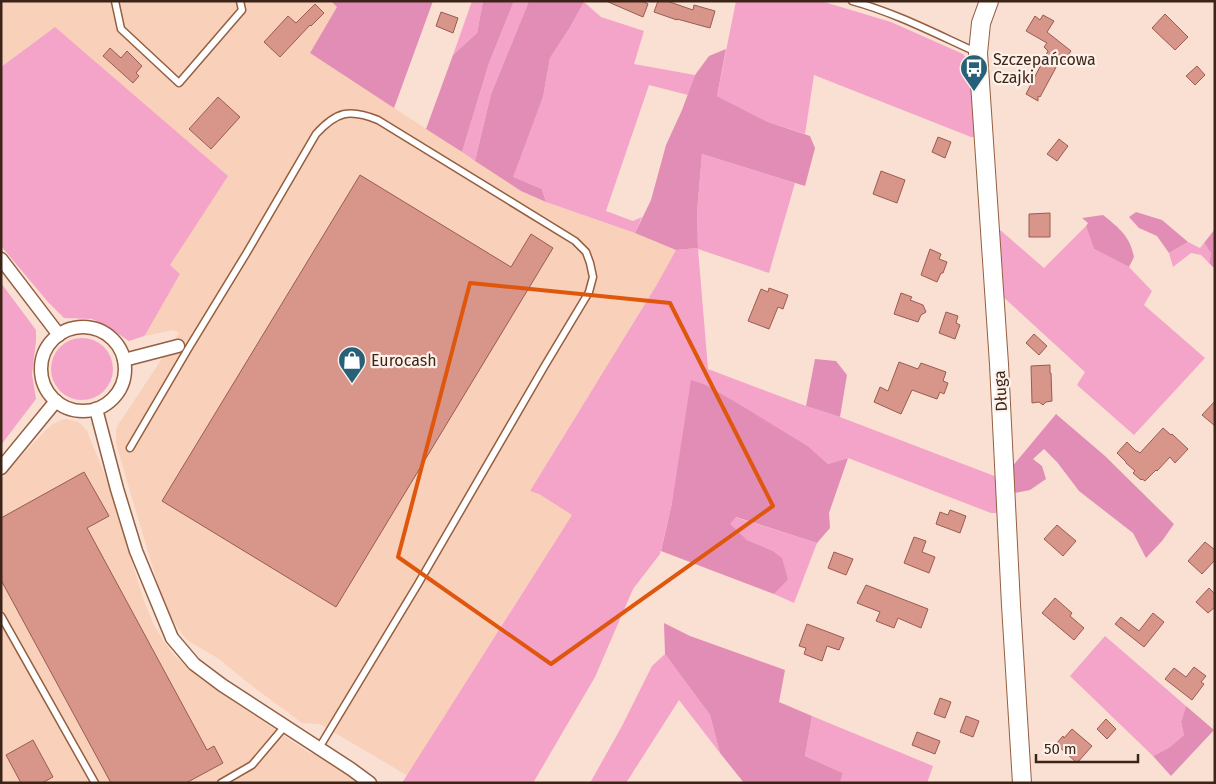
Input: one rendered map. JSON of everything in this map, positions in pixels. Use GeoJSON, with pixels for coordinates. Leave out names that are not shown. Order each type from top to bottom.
{"type":"FeatureCollection","features":[{"type":"Feature","properties":{"kind":"street","name":"Długa"},"geometry":{"type":"LineString","coordinates":[[989,1],[981,22],[978,53],[999,364],[1022,783]]}},
{"type":"Feature","properties":{"kind":"street"},"geometry":{"type":"LineString","coordinates":[[1,259],[59,335]]}},
{"type":"Feature","properties":{"kind":"street"},"geometry":{"type":"LineString","coordinates":[[85,327],[98,330],[110,336],[119,347],[124,360],[125,372],[122,384],[116,395],[107,403],[96,408],[82,410],[68,408],[56,401],[48,391],[43,380],[41,367],[44,355],[50,344],[59,335],[71,328],[85,327]]}},
{"type":"Feature","properties":{"kind":"street"},"geometry":{"type":"LineString","coordinates":[[124,360],[183,347]]}},
{"type":"Feature","properties":{"kind":"street"},"geometry":{"type":"LineString","coordinates":[[1,468],[56,401]]}},
{"type":"Feature","properties":{"kind":"street"},"geometry":{"type":"LineString","coordinates":[[96,408],[117,489],[136,551],[172,638],[194,664],[222,685],[370,783]]}},
{"type":"Feature","properties":{"kind":"lane"},"geometry":{"type":"LineString","coordinates":[[114,1],[121,29],[180,83],[242,10],[240,1]]}},
{"type":"Feature","properties":{"kind":"lane"},"geometry":{"type":"LineString","coordinates":[[852,1],[910,21],[978,53]]}},
{"type":"Feature","properties":{"kind":"lane"},"geometry":{"type":"LineString","coordinates":[[130,448],[183,347],[246,254],[316,134],[327,122],[338,115],[352,113],[378,120],[575,241],[586,252],[593,277],[589,292],[418,584],[319,748]]}},
{"type":"Feature","properties":{"kind":"lane"},"geometry":{"type":"LineString","coordinates":[[1,616],[95,783]]}},
{"type":"Feature","properties":{"kind":"lane"},"geometry":{"type":"LineString","coordinates":[[221,783],[252,765],[285,726]]}},
{"type":"Feature","properties":{"kind":"highlighted area"},"geometry":{"type":"Polygon","coordinates":[[[470,283],[670,303],[773,506],[551,664],[398,557],[470,283]]]}},
{"type":"Feature","properties":{"kind":"shaded area"},"geometry":{"type":"Polygon","coordinates":[[[1,1],[331,1],[337,7],[310,53],[521,191],[676,250],[656,286],[530,491],[539,494],[572,515],[408,776],[320,724],[302,723],[219,659],[187,640],[169,613],[162,598],[116,443],[116,430],[179,333],[174,330],[144,336],[180,274],[170,265],[55,27],[1,67],[1,1]]]}},
{"type":"Feature","properties":{"kind":"shaded area"},"geometry":{"type":"Polygon","coordinates":[[[331,1],[433,1],[394,108],[310,53],[337,7],[331,1]]]}},
{"type":"Feature","properties":{"kind":"shaded area"},"geometry":{"type":"Polygon","coordinates":[[[472,1],[483,1],[477,33],[453,55],[472,1]]]}},
{"type":"Feature","properties":{"kind":"shaded area"},"geometry":{"type":"Polygon","coordinates":[[[483,1],[514,1],[489,63],[462,152],[426,129],[453,55],[477,33],[483,1]]]}},
{"type":"Feature","properties":{"kind":"shaded area"},"geometry":{"type":"Polygon","coordinates":[[[514,1],[529,1],[491,94],[475,161],[462,152],[489,63],[514,1]]]}},
{"type":"Feature","properties":{"kind":"shaded area"},"geometry":{"type":"Polygon","coordinates":[[[529,1],[584,2],[550,58],[543,97],[513,177],[542,189],[546,202],[521,191],[475,161],[491,94],[529,1]]]}},
{"type":"Feature","properties":{"kind":"shaded area"},"geometry":{"type":"Polygon","coordinates":[[[736,1],[821,1],[891,22],[963,54],[971,64],[978,137],[971,137],[814,75],[805,134],[768,122],[717,96],[736,1]]]}},
{"type":"Feature","properties":{"kind":"shaded area"},"geometry":{"type":"Polygon","coordinates":[[[584,2],[601,17],[644,31],[634,64],[695,75],[688,95],[649,85],[606,211],[633,221],[642,217],[635,233],[546,202],[542,189],[512,177],[543,97],[550,58],[584,2]]]}},
{"type":"Feature","properties":{"kind":"shaded area"},"geometry":{"type":"Polygon","coordinates":[[[55,27],[228,176],[170,265],[180,274],[145,335],[129,341],[92,319],[64,318],[48,302],[1,246],[1,67],[55,27]]]}},
{"type":"Feature","properties":{"kind":"shaded area"},"geometry":{"type":"Polygon","coordinates":[[[726,49],[717,96],[768,122],[810,136],[815,148],[805,186],[702,154],[697,212],[698,248],[676,250],[635,233],[651,200],[666,145],[695,75],[709,56],[726,49]]]}},
{"type":"Feature","properties":{"kind":"shaded area"},"geometry":{"type":"Polygon","coordinates":[[[702,154],[795,183],[769,273],[698,249],[708,369],[997,477],[1001,513],[991,513],[848,458],[828,464],[809,447],[672,503],[660,554],[633,589],[595,677],[533,783],[402,783],[572,515],[539,494],[530,491],[656,286],[676,250],[698,248],[697,212],[702,154]]]}},
{"type":"Feature","properties":{"kind":"shaded area"},"geometry":{"type":"Polygon","coordinates":[[[1136,212],[1162,220],[1188,242],[1169,253],[1157,236],[1139,228],[1129,217],[1136,212]]]}},
{"type":"Feature","properties":{"kind":"shaded area"},"geometry":{"type":"Polygon","coordinates":[[[1103,215],[1119,228],[1130,243],[1134,257],[1129,267],[1094,249],[1086,226],[1088,223],[1082,218],[1103,215]]]}},
{"type":"Feature","properties":{"kind":"shaded area"},"geometry":{"type":"Polygon","coordinates":[[[1086,226],[1094,249],[1129,267],[1152,291],[1144,305],[1205,358],[1134,435],[1077,385],[1085,372],[1001,295],[999,229],[1044,268],[1086,226]]]}},
{"type":"Feature","properties":{"kind":"shaded area"},"geometry":{"type":"Polygon","coordinates":[[[1215,229],[1215,269],[1209,263],[1211,253],[1204,243],[1215,229]]]}},
{"type":"Feature","properties":{"kind":"shaded area"},"geometry":{"type":"Polygon","coordinates":[[[1188,242],[1200,248],[1204,243],[1211,253],[1209,263],[1201,255],[1191,253],[1173,267],[1169,253],[1188,242]]]}},
{"type":"Feature","properties":{"kind":"shaded area"},"geometry":{"type":"Polygon","coordinates":[[[1,283],[36,330],[32,374],[36,399],[1,445],[1,283]]]}},
{"type":"Feature","properties":{"kind":"shaded area"},"geometry":{"type":"Polygon","coordinates":[[[82,338],[94,340],[104,347],[111,357],[113,369],[111,381],[104,391],[94,398],[82,400],[70,398],[60,391],[53,381],[51,369],[53,357],[60,347],[70,340],[82,338]]]}},
{"type":"Feature","properties":{"kind":"shaded area"},"geometry":{"type":"Polygon","coordinates":[[[815,359],[836,361],[847,375],[840,417],[806,406],[815,359]]]}},
{"type":"Feature","properties":{"kind":"shaded area"},"geometry":{"type":"Polygon","coordinates":[[[691,380],[706,385],[809,447],[828,464],[848,458],[829,513],[830,528],[817,543],[736,517],[730,524],[747,540],[771,550],[782,558],[788,580],[774,594],[661,551],[672,503],[691,380]]]}},
{"type":"Feature","properties":{"kind":"shaded area"},"geometry":{"type":"Polygon","coordinates":[[[1056,414],[1105,456],[1174,524],[1162,541],[1146,558],[1133,533],[1079,491],[1057,462],[1044,449],[1033,459],[1042,466],[1046,479],[1030,490],[1014,493],[1011,468],[1056,414]]]}},
{"type":"Feature","properties":{"kind":"shaded area"},"geometry":{"type":"Polygon","coordinates":[[[66,419],[80,423],[87,431],[105,475],[144,601],[154,625],[175,656],[199,678],[308,752],[317,755],[359,783],[1,783],[1,479],[51,425],[66,419]]]}},
{"type":"Feature","properties":{"kind":"shaded area"},"geometry":{"type":"Polygon","coordinates":[[[735,517],[817,543],[794,603],[774,594],[788,580],[771,550],[747,540],[729,525],[735,517]]]}},
{"type":"Feature","properties":{"kind":"shaded area"},"geometry":{"type":"Polygon","coordinates":[[[664,623],[690,636],[785,670],[779,702],[812,716],[805,756],[843,773],[840,783],[744,783],[720,753],[710,715],[665,654],[664,623]]]}},
{"type":"Feature","properties":{"kind":"shaded area"},"geometry":{"type":"Polygon","coordinates":[[[1105,636],[1186,706],[1181,722],[1184,735],[1170,747],[1153,756],[1070,676],[1105,636]]]}},
{"type":"Feature","properties":{"kind":"shaded area"},"geometry":{"type":"Polygon","coordinates":[[[665,654],[710,715],[720,753],[679,700],[626,783],[590,783],[622,726],[652,666],[665,654]]]}},
{"type":"Feature","properties":{"kind":"shaded area"},"geometry":{"type":"Polygon","coordinates":[[[1186,706],[1214,730],[1171,776],[1153,756],[1170,747],[1184,735],[1181,722],[1186,706]]]}},
{"type":"Feature","properties":{"kind":"shaded area"},"geometry":{"type":"Polygon","coordinates":[[[812,716],[933,766],[927,783],[840,783],[843,773],[805,756],[812,716]]]}},
{"type":"Feature","properties":{"kind":"building"},"geometry":{"type":"Polygon","coordinates":[[[606,1],[642,1],[648,4],[643,17],[606,1]]]}},
{"type":"Feature","properties":{"kind":"building"},"geometry":{"type":"Polygon","coordinates":[[[658,1],[667,1],[693,10],[694,5],[715,11],[710,28],[654,12],[658,1]]]}},
{"type":"Feature","properties":{"kind":"building"},"geometry":{"type":"Polygon","coordinates":[[[315,4],[324,13],[280,57],[264,42],[288,16],[296,23],[315,4]]]}},
{"type":"Feature","properties":{"kind":"building"},"geometry":{"type":"Polygon","coordinates":[[[441,12],[458,18],[453,33],[436,26],[441,12]]]}},
{"type":"Feature","properties":{"kind":"building"},"geometry":{"type":"Polygon","coordinates":[[[1165,14],[1188,37],[1175,50],[1152,28],[1165,14]]]}},
{"type":"Feature","properties":{"kind":"building"},"geometry":{"type":"Polygon","coordinates":[[[1043,15],[1054,21],[1047,32],[1071,51],[1063,62],[1060,60],[1040,97],[1038,96],[1038,101],[1026,94],[1048,51],[1044,47],[1047,43],[1026,31],[1035,16],[1040,20],[1043,15]]]}},
{"type":"Feature","properties":{"kind":"building"},"geometry":{"type":"Polygon","coordinates":[[[110,48],[121,58],[127,51],[142,66],[136,73],[139,76],[133,83],[103,56],[110,48]]]}},
{"type":"Feature","properties":{"kind":"building"},"geometry":{"type":"Polygon","coordinates":[[[1197,66],[1205,75],[1195,85],[1186,76],[1197,66]]]}},
{"type":"Feature","properties":{"kind":"building"},"geometry":{"type":"Polygon","coordinates":[[[218,97],[240,117],[211,149],[189,129],[218,97]]]}},
{"type":"Feature","properties":{"kind":"building"},"geometry":{"type":"Polygon","coordinates":[[[938,137],[951,142],[945,158],[932,152],[938,137]]]}},
{"type":"Feature","properties":{"kind":"building"},"geometry":{"type":"Polygon","coordinates":[[[1059,139],[1068,146],[1057,161],[1047,154],[1059,139]]]}},
{"type":"Feature","properties":{"kind":"building"},"geometry":{"type":"Polygon","coordinates":[[[881,171],[905,180],[897,203],[873,194],[881,171]]]}},
{"type":"Feature","properties":{"kind":"building","name":"Eurocash"},"geometry":{"type":"Polygon","coordinates":[[[360,175],[511,267],[531,234],[553,248],[336,607],[162,501],[360,175]]]}},
{"type":"Feature","properties":{"kind":"building"},"geometry":{"type":"Polygon","coordinates":[[[1050,213],[1050,237],[1029,237],[1029,214],[1050,213]]]}},
{"type":"Feature","properties":{"kind":"building"},"geometry":{"type":"Polygon","coordinates":[[[930,249],[941,254],[939,259],[947,262],[937,282],[921,275],[930,249]]]}},
{"type":"Feature","properties":{"kind":"building"},"geometry":{"type":"Polygon","coordinates":[[[769,288],[788,295],[783,309],[778,307],[769,329],[748,321],[761,289],[768,292],[769,288]]]}},
{"type":"Feature","properties":{"kind":"building"},"geometry":{"type":"Polygon","coordinates":[[[901,293],[912,297],[910,300],[923,305],[926,312],[921,315],[918,322],[894,314],[901,293]]]}},
{"type":"Feature","properties":{"kind":"building"},"geometry":{"type":"Polygon","coordinates":[[[946,312],[958,316],[956,323],[960,325],[955,339],[939,333],[946,312]]]}},
{"type":"Feature","properties":{"kind":"building"},"geometry":{"type":"Polygon","coordinates":[[[1034,334],[1047,346],[1039,355],[1026,343],[1034,334]]]}},
{"type":"Feature","properties":{"kind":"building"},"geometry":{"type":"Polygon","coordinates":[[[899,362],[918,369],[921,363],[946,372],[943,381],[948,383],[944,394],[940,392],[937,399],[912,390],[901,414],[874,402],[880,387],[888,391],[899,362]]]}},
{"type":"Feature","properties":{"kind":"building"},"geometry":{"type":"Polygon","coordinates":[[[1050,365],[1052,401],[1046,402],[1043,405],[1039,402],[1032,403],[1031,366],[1050,365]]]}},
{"type":"Feature","properties":{"kind":"building"},"geometry":{"type":"Polygon","coordinates":[[[1215,401],[1215,426],[1202,415],[1215,401]]]}},
{"type":"Feature","properties":{"kind":"building"},"geometry":{"type":"Polygon","coordinates":[[[1163,428],[1188,449],[1175,463],[1170,457],[1145,481],[1141,480],[1117,453],[1127,442],[1140,453],[1163,428]]]}},
{"type":"Feature","properties":{"kind":"building"},"geometry":{"type":"Polygon","coordinates":[[[84,472],[109,516],[87,528],[207,750],[214,746],[223,763],[186,783],[111,783],[1,580],[1,518],[84,472]]]}},
{"type":"Feature","properties":{"kind":"building"},"geometry":{"type":"Polygon","coordinates":[[[950,510],[966,516],[960,533],[936,524],[940,512],[948,515],[950,510]]]}},
{"type":"Feature","properties":{"kind":"building"},"geometry":{"type":"Polygon","coordinates":[[[1057,525],[1076,541],[1063,556],[1044,539],[1057,525]]]}},
{"type":"Feature","properties":{"kind":"building"},"geometry":{"type":"Polygon","coordinates":[[[914,537],[926,541],[922,552],[935,557],[929,573],[904,563],[914,537]]]}},
{"type":"Feature","properties":{"kind":"building"},"geometry":{"type":"Polygon","coordinates":[[[1205,542],[1215,550],[1215,560],[1202,574],[1188,561],[1205,542]]]}},
{"type":"Feature","properties":{"kind":"building"},"geometry":{"type":"Polygon","coordinates":[[[834,552],[853,559],[846,575],[828,568],[834,552]]]}},
{"type":"Feature","properties":{"kind":"building"},"geometry":{"type":"Polygon","coordinates":[[[866,585],[928,609],[921,628],[898,618],[894,628],[876,621],[880,612],[857,603],[866,585]]]}},
{"type":"Feature","properties":{"kind":"building"},"geometry":{"type":"Polygon","coordinates":[[[1209,588],[1215,594],[1215,607],[1208,613],[1196,602],[1209,588]]]}},
{"type":"Feature","properties":{"kind":"building"},"geometry":{"type":"Polygon","coordinates":[[[1055,598],[1072,613],[1070,616],[1084,628],[1074,640],[1042,613],[1055,598]]]}},
{"type":"Feature","properties":{"kind":"building"},"geometry":{"type":"Polygon","coordinates":[[[1153,613],[1164,622],[1144,647],[1115,624],[1121,617],[1139,631],[1153,613]]]}},
{"type":"Feature","properties":{"kind":"building"},"geometry":{"type":"Polygon","coordinates":[[[807,624],[844,638],[839,650],[827,646],[822,661],[804,654],[806,648],[799,646],[807,624]]]}},
{"type":"Feature","properties":{"kind":"building"},"geometry":{"type":"Polygon","coordinates":[[[1194,667],[1206,676],[1201,682],[1204,684],[1192,700],[1165,679],[1174,668],[1186,677],[1194,667]]]}},
{"type":"Feature","properties":{"kind":"building"},"geometry":{"type":"Polygon","coordinates":[[[940,698],[951,702],[945,718],[934,714],[940,698]]]}},
{"type":"Feature","properties":{"kind":"building"},"geometry":{"type":"Polygon","coordinates":[[[966,716],[979,721],[973,737],[960,732],[966,716]]]}},
{"type":"Feature","properties":{"kind":"building"},"geometry":{"type":"Polygon","coordinates":[[[1106,719],[1116,729],[1107,739],[1097,729],[1106,719]]]}},
{"type":"Feature","properties":{"kind":"building"},"geometry":{"type":"Polygon","coordinates":[[[1072,729],[1092,746],[1077,763],[1056,744],[1072,729]]]}},
{"type":"Feature","properties":{"kind":"building"},"geometry":{"type":"Polygon","coordinates":[[[917,732],[940,741],[935,754],[912,745],[917,732]]]}},
{"type":"Feature","properties":{"kind":"building"},"geometry":{"type":"Polygon","coordinates":[[[33,740],[53,777],[42,783],[21,783],[6,755],[33,740]]]}},
{"type":"Feature","properties":{"kind":"place","name":"Szczepańcowa Czajki"},"geometry":{"type":"Point","coordinates":[974,92]}},
{"type":"Feature","properties":{"kind":"place","name":"Eurocash"},"geometry":{"type":"Point","coordinates":[352,384]}}]}
